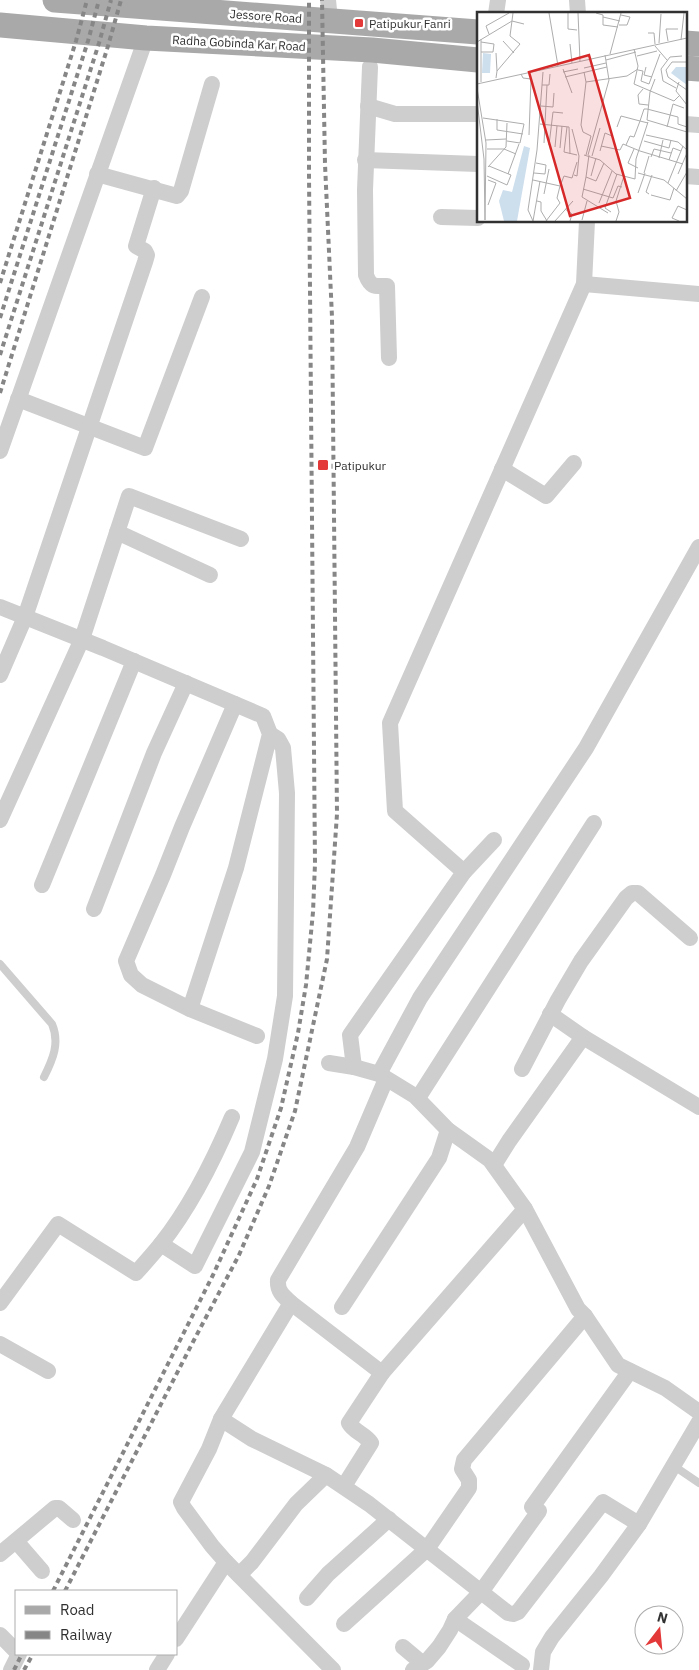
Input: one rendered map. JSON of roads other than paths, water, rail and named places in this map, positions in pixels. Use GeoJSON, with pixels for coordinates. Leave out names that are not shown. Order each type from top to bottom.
{"type":"FeatureCollection","features":[{"type":"Feature","properties":{"kind":"main road","name":"Jessore Road"},"geometry":{"type":"LineString","coordinates":[[55,0],[329,10],[477,32]]}},
{"type":"Feature","properties":{"kind":"main road","name":"Radha Gobinda Kar Road"},"geometry":{"type":"LineString","coordinates":[[0,25],[146,38],[372,50],[477,60]]}},
{"type":"Feature","properties":{"kind":"main road"},"geometry":{"type":"LineString","coordinates":[[686,43],[699,44]]}},
{"type":"Feature","properties":{"kind":"main road"},"geometry":{"type":"LineString","coordinates":[[686,68],[699,69]]}},
{"type":"Feature","properties":{"kind":"street"},"geometry":{"type":"LineString","coordinates":[[0,451],[146,38]]}},
{"type":"Feature","properties":{"kind":"street"},"geometry":{"type":"LineString","coordinates":[[370,67],[365,160],[366,275],[372,285],[387,286],[389,358]]}},
{"type":"Feature","properties":{"kind":"street"},"geometry":{"type":"LineString","coordinates":[[97,174],[154,188],[177,196],[182,191],[212,84]]}},
{"type":"Feature","properties":{"kind":"street"},"geometry":{"type":"LineString","coordinates":[[368,106],[395,114],[477,114]]}},
{"type":"Feature","properties":{"kind":"street"},"geometry":{"type":"LineString","coordinates":[[686,124],[699,125]]}},
{"type":"Feature","properties":{"kind":"street"},"geometry":{"type":"LineString","coordinates":[[365,160],[477,164]]}},
{"type":"Feature","properties":{"kind":"street"},"geometry":{"type":"LineString","coordinates":[[686,176],[699,177]]}},
{"type":"Feature","properties":{"kind":"street"},"geometry":{"type":"LineString","coordinates":[[0,675],[25,617],[147,256],[144,251],[136,246],[154,188]]}},
{"type":"Feature","properties":{"kind":"street"},"geometry":{"type":"LineString","coordinates":[[441,217],[477,218]]}},
{"type":"Feature","properties":{"kind":"street"},"geometry":{"type":"LineString","coordinates":[[464,872],[395,811],[390,723],[584,284],[587,222]]}},
{"type":"Feature","properties":{"kind":"street"},"geometry":{"type":"LineString","coordinates":[[584,284],[699,294]]}},
{"type":"Feature","properties":{"kind":"street"},"geometry":{"type":"LineString","coordinates":[[18,399],[144,448],[202,297]]}},
{"type":"Feature","properties":{"kind":"street"},"geometry":{"type":"LineString","coordinates":[[502,469],[546,496],[574,463]]}},
{"type":"Feature","properties":{"kind":"street"},"geometry":{"type":"LineString","coordinates":[[0,820],[82,639],[129,496],[241,539]]}},
{"type":"Feature","properties":{"kind":"street"},"geometry":{"type":"LineString","coordinates":[[117,532],[210,575]]}},
{"type":"Feature","properties":{"kind":"street"},"geometry":{"type":"LineString","coordinates":[[382,1373],[291,1303],[280,1293],[277,1286],[278,1280],[356,1147],[382,1076],[420,998],[586,748],[699,547]]}},
{"type":"Feature","properties":{"kind":"street"},"geometry":{"type":"LineString","coordinates":[[0,607],[82,639],[263,716],[270,734],[236,868],[190,1009]]}},
{"type":"Feature","properties":{"kind":"street"},"geometry":{"type":"LineString","coordinates":[[42,885],[134,661]]}},
{"type":"Feature","properties":{"kind":"street"},"geometry":{"type":"LineString","coordinates":[[94,908],[154,753],[186,683]]}},
{"type":"Feature","properties":{"kind":"street"},"geometry":{"type":"LineString","coordinates":[[235,704],[126,961],[131,975],[142,985],[190,1009],[258,1036]]}},
{"type":"Feature","properties":{"kind":"street"},"geometry":{"type":"LineString","coordinates":[[161,1244],[195,1266],[252,1152],[274,1059],[285,996],[287,793],[283,748],[278,739],[270,734]]}},
{"type":"Feature","properties":{"kind":"street"},"geometry":{"type":"LineString","coordinates":[[418,1098],[594,823]]}},
{"type":"Feature","properties":{"kind":"street"},"geometry":{"type":"LineString","coordinates":[[354,1067],[350,1035],[464,872],[494,840]]}},
{"type":"Feature","properties":{"kind":"street"},"geometry":{"type":"LineString","coordinates":[[522,1069],[550,1014],[582,961],[626,898],[632,893],[638,893],[690,938]]}},
{"type":"Feature","properties":{"kind":"street"},"geometry":{"type":"LineString","coordinates":[[550,1014],[583,1037],[699,1107]]}},
{"type":"Feature","properties":{"kind":"street"},"geometry":{"type":"LineString","coordinates":[[494,1166],[509,1141],[583,1037]]}},
{"type":"Feature","properties":{"kind":"street"},"geometry":{"type":"LineString","coordinates":[[329,1064],[354,1067],[382,1076],[418,1098],[448,1130],[490,1160],[524,1209],[578,1310],[585,1316],[618,1365],[664,1388],[699,1412]]}},
{"type":"Feature","properties":{"kind":"street"},"geometry":{"type":"LineString","coordinates":[[0,1303],[58,1224],[136,1273],[161,1244],[190,1203],[216,1156],[232,1117]]}},
{"type":"Feature","properties":{"kind":"street"},"geometry":{"type":"LineString","coordinates":[[342,1307],[439,1158],[448,1130]]}},
{"type":"Feature","properties":{"kind":"street"},"geometry":{"type":"LineString","coordinates":[[344,1486],[371,1443],[349,1423],[382,1373],[524,1209]]}},
{"type":"Feature","properties":{"kind":"street"},"geometry":{"type":"LineString","coordinates":[[291,1303],[220,1419],[209,1449],[181,1502],[212,1546],[226,1562],[333,1670]]}},
{"type":"Feature","properties":{"kind":"street"},"geometry":{"type":"LineString","coordinates":[[344,1624],[386,1584],[427,1549],[469,1488],[469,1480],[462,1469],[464,1460],[585,1316]]}},
{"type":"Feature","properties":{"kind":"street"},"geometry":{"type":"LineString","coordinates":[[0,1344],[48,1371]]}},
{"type":"Feature","properties":{"kind":"street"},"geometry":{"type":"LineString","coordinates":[[403,1647],[425,1666],[455,1620],[481,1592],[539,1511],[532,1506],[630,1372]]}},
{"type":"Feature","properties":{"kind":"street"},"geometry":{"type":"LineString","coordinates":[[220,1419],[252,1439],[326,1475],[344,1486],[508,1613],[518,1612],[603,1502],[639,1524]]}},
{"type":"Feature","properties":{"kind":"street"},"geometry":{"type":"LineString","coordinates":[[541,1670],[543,1652],[552,1637],[602,1576],[639,1524],[699,1422]]}},
{"type":"Feature","properties":{"kind":"street"},"geometry":{"type":"LineString","coordinates":[[239,1575],[257,1556],[296,1504],[326,1475]]}},
{"type":"Feature","properties":{"kind":"street"},"geometry":{"type":"LineString","coordinates":[[0,1554],[55,1508],[59,1508],[73,1520]]}},
{"type":"Feature","properties":{"kind":"street"},"geometry":{"type":"LineString","coordinates":[[307,1598],[328,1574],[389,1519]]}},
{"type":"Feature","properties":{"kind":"street"},"geometry":{"type":"LineString","coordinates":[[16,1541],[42,1571]]}},
{"type":"Feature","properties":{"kind":"street"},"geometry":{"type":"LineString","coordinates":[[178,1636],[226,1562]]}},
{"type":"Feature","properties":{"kind":"street"},"geometry":{"type":"LineString","coordinates":[[455,1620],[522,1665]]}},
{"type":"Feature","properties":{"kind":"street"},"geometry":{"type":"LineString","coordinates":[[0,1635],[15,1650]]}},
{"type":"Feature","properties":{"kind":"street"},"geometry":{"type":"LineString","coordinates":[[11,1670],[18,1655]]}},
{"type":"Feature","properties":{"kind":"street"},"geometry":{"type":"LineString","coordinates":[[157,1670],[166,1655]]}},
{"type":"Feature","properties":{"kind":"lane"},"geometry":{"type":"LineString","coordinates":[[0,964],[52,1024],[56,1033],[54,1056],[44,1077]]}},
{"type":"Feature","properties":{"kind":"lane"},"geometry":{"type":"LineString","coordinates":[[674,1466],[699,1483]]}},
{"type":"Feature","properties":{"kind":"railway"},"geometry":{"type":"LineString","coordinates":[[0,283],[76,41],[87,0]]}},
{"type":"Feature","properties":{"kind":"railway"},"geometry":{"type":"LineString","coordinates":[[0,318],[88,41],[99,0]]}},
{"type":"Feature","properties":{"kind":"railway"},"geometry":{"type":"LineString","coordinates":[[0,355],[111,0]]}},
{"type":"Feature","properties":{"kind":"railway"},"geometry":{"type":"LineString","coordinates":[[0,393],[121,0]]}},
{"type":"Feature","properties":{"kind":"railway"},"geometry":{"type":"LineString","coordinates":[[54,1590],[213,1275],[257,1179],[281,1108],[298,1033],[306,985],[313,912],[315,864],[309,0]]}},
{"type":"Feature","properties":{"kind":"railway"},"geometry":{"type":"LineString","coordinates":[[66,1590],[239,1255],[269,1186],[295,1111],[327,959],[337,814],[332,317],[325,164],[322,0]]}},
{"type":"Feature","properties":{"kind":"railway"},"geometry":{"type":"LineString","coordinates":[[14,1670],[22,1655]]}},
{"type":"Feature","properties":{"kind":"railway"},"geometry":{"type":"LineString","coordinates":[[24,1670],[32,1655]]}},
{"type":"Feature","properties":{"kind":"place","name":"Patipukur Fanri"},"geometry":{"type":"Point","coordinates":[359,23]}},
{"type":"Feature","properties":{"kind":"place","name":"Patipukur"},"geometry":{"type":"Point","coordinates":[323,465]}}]}
